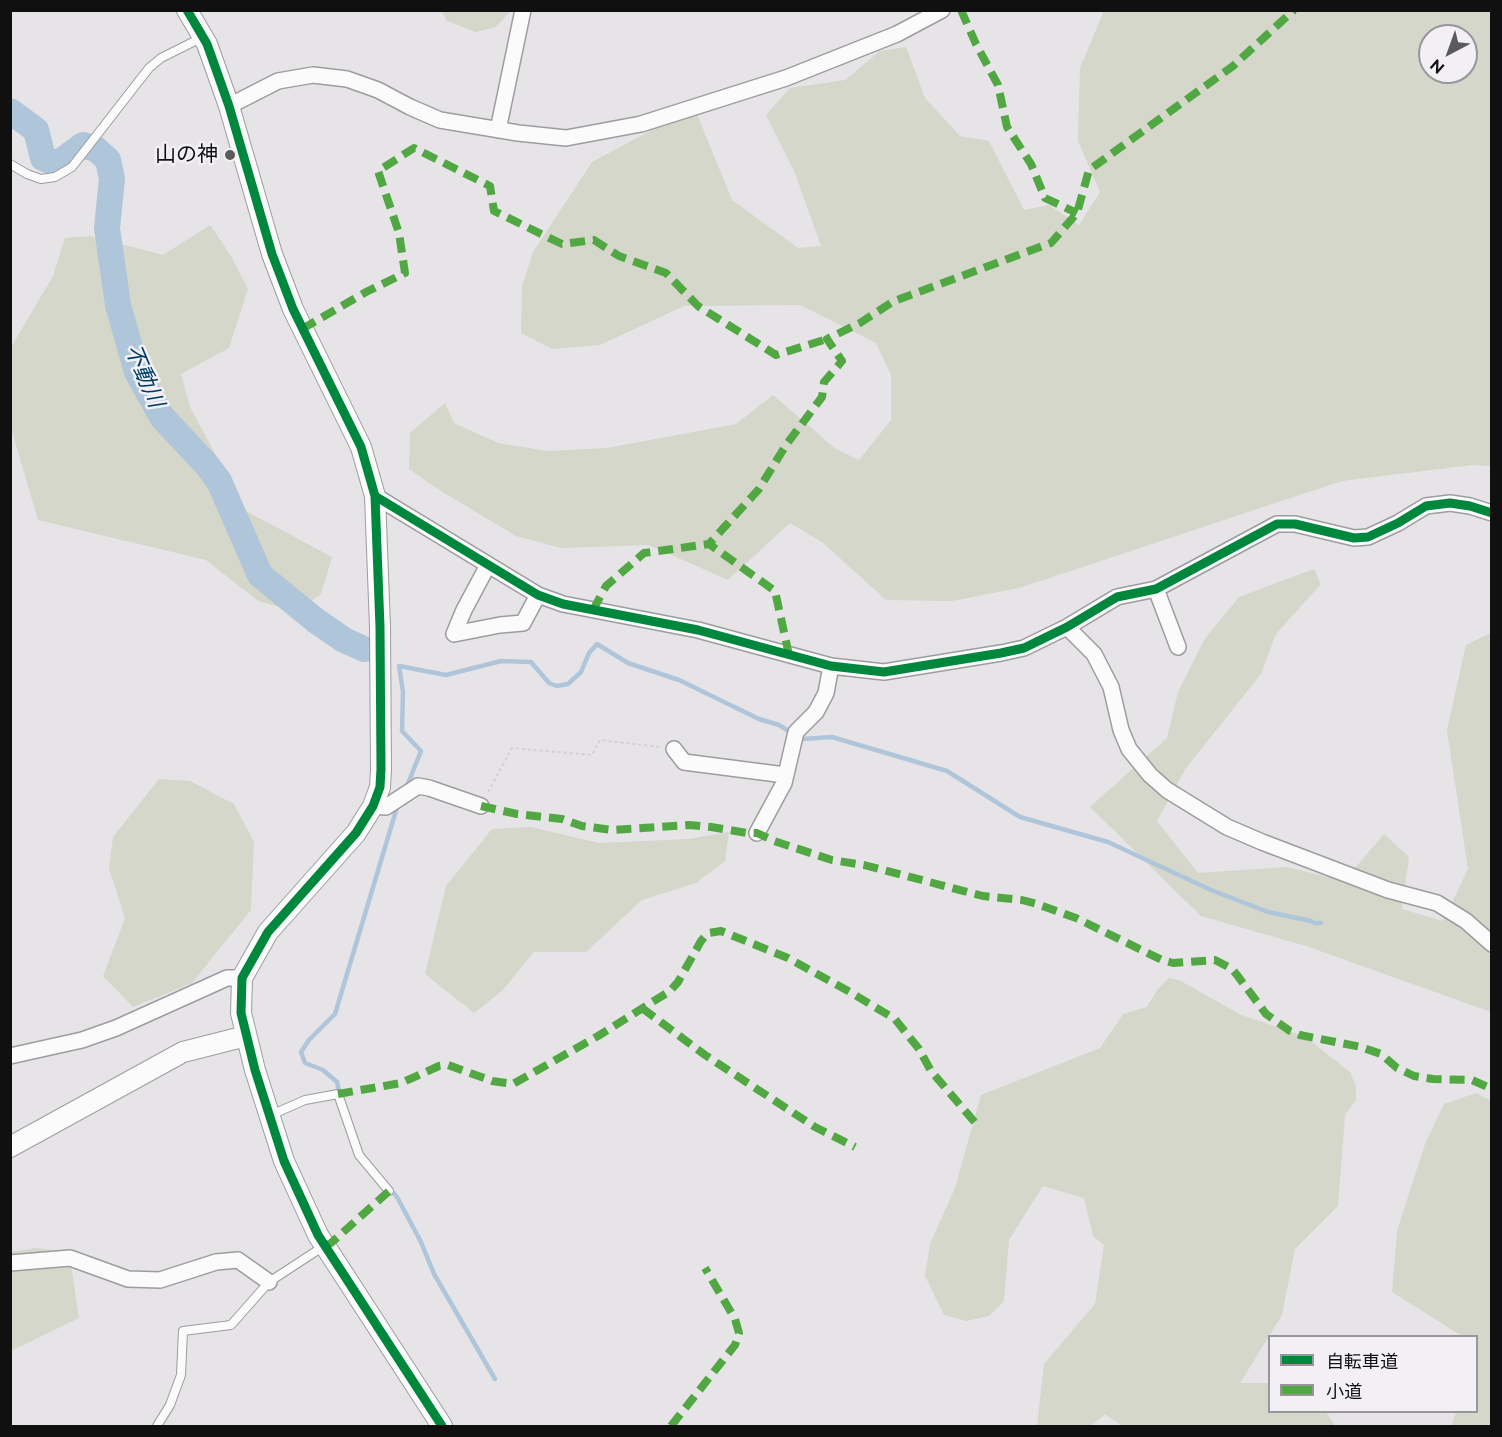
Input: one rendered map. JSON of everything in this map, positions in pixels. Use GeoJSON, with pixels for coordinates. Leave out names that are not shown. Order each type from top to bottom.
{"type":"FeatureCollection","features":[{"type":"Feature","properties":{"kind":"street"},"geometry":{"type":"LineString","coordinates":[[187,10],[203,37],[229,106],[272,254],[293,309],[362,447],[375,496],[380,627],[380,787],[373,806],[356,833],[268,932],[242,978],[241,1013],[284,1161],[318,1235],[442,1426]]}},
{"type":"Feature","properties":{"kind":"street"},"geometry":{"type":"LineString","coordinates":[[498,130],[523,10]]}},
{"type":"Feature","properties":{"kind":"street"},"geometry":{"type":"LineString","coordinates":[[229,106],[278,81],[313,75],[357,82],[440,120],[566,138],[641,124],[786,78],[897,34],[942,10]]}},
{"type":"Feature","properties":{"kind":"street"},"geometry":{"type":"LineString","coordinates":[[375,496],[538,595],[562,604],[698,630],[831,666],[884,672],[1024,648],[1067,627],[1117,597],[1156,589],[1277,524],[1295,524],[1354,538],[1368,537],[1426,506],[1450,503],[1470,506],[1491,513]]}},
{"type":"Feature","properties":{"kind":"street"},"geometry":{"type":"LineString","coordinates":[[488,565],[454,634],[523,623],[538,595]]}},
{"type":"Feature","properties":{"kind":"street"},"geometry":{"type":"LineString","coordinates":[[1156,589],[1178,647]]}},
{"type":"Feature","properties":{"kind":"street"},"geometry":{"type":"LineString","coordinates":[[1067,627],[1094,654],[1111,687],[1121,730],[1130,749],[1150,776],[1167,790],[1227,827],[1262,842],[1388,890],[1437,903],[1466,921],[1491,944]]}},
{"type":"Feature","properties":{"kind":"street"},"geometry":{"type":"LineString","coordinates":[[757,832],[784,783],[796,732],[822,703],[831,666]]}},
{"type":"Feature","properties":{"kind":"street"},"geometry":{"type":"LineString","coordinates":[[674,749],[684,762],[785,775]]}},
{"type":"Feature","properties":{"kind":"street"},"geometry":{"type":"LineString","coordinates":[[373,806],[386,807],[418,786],[481,806]]}},
{"type":"Feature","properties":{"kind":"street"},"geometry":{"type":"LineString","coordinates":[[10,1056],[82,1040],[116,1028],[227,978],[242,978]]}},
{"type":"Feature","properties":{"kind":"street"},"geometry":{"type":"LineString","coordinates":[[10,1147],[183,1053],[246,1036]]}},
{"type":"Feature","properties":{"kind":"street"},"geometry":{"type":"LineString","coordinates":[[10,1263],[70,1258],[128,1279],[160,1280],[216,1262],[238,1260],[269,1282]]}},
{"type":"Feature","properties":{"kind":"lane"},"geometry":{"type":"LineString","coordinates":[[10,164],[40,179],[55,177],[72,167],[149,68],[161,58],[203,37]]}},
{"type":"Feature","properties":{"kind":"lane"},"geometry":{"type":"LineString","coordinates":[[269,1115],[305,1100],[338,1094],[359,1155],[389,1191]]}},
{"type":"Feature","properties":{"kind":"lane"},"geometry":{"type":"LineString","coordinates":[[157,1426],[170,1405],[181,1375],[183,1331],[231,1325],[269,1282],[324,1246]]}},
{"type":"Feature","properties":{"kind":"path"},"geometry":{"type":"LineString","coordinates":[[481,806],[512,748],[592,755],[600,740],[674,749]]}},
{"type":"Feature","properties":{"kind":"shaded area"},"geometry":{"type":"Polygon","coordinates":[[[441,11],[511,11],[496,27],[476,32],[447,21],[441,11]]]}},
{"type":"Feature","properties":{"kind":"shaded area"},"geometry":{"type":"Polygon","coordinates":[[[1104,11],[1491,11],[1491,466],[1472,465],[1342,481],[1019,588],[952,601],[886,600],[822,542],[790,523],[728,580],[649,545],[561,548],[516,536],[409,469],[410,433],[445,403],[454,423],[498,443],[547,451],[607,448],[736,424],[773,395],[836,449],[859,460],[891,420],[891,375],[876,343],[800,305],[684,306],[600,345],[552,349],[521,333],[522,286],[533,252],[592,162],[654,129],[696,112],[732,200],[798,248],[821,246],[795,173],[766,115],[790,88],[845,80],[880,51],[906,47],[925,98],[960,136],[989,141],[1024,210],[1049,205],[1079,225],[1100,192],[1078,141],[1080,68],[1104,11]]]}},
{"type":"Feature","properties":{"kind":"shaded area"},"geometry":{"type":"Polygon","coordinates":[[[210,225],[231,256],[248,289],[229,348],[181,374],[190,407],[246,511],[332,557],[321,594],[297,612],[258,601],[206,560],[38,520],[11,428],[11,347],[53,276],[65,238],[90,236],[163,255],[210,225]]]}},
{"type":"Feature","properties":{"kind":"shaded area"},"geometry":{"type":"Polygon","coordinates":[[[1314,569],[1321,584],[1276,634],[1261,674],[1186,768],[1157,821],[1198,873],[1287,867],[1344,881],[1384,834],[1409,857],[1402,909],[1443,921],[1468,869],[1447,730],[1466,645],[1491,633],[1491,1012],[1306,946],[1201,916],[1090,807],[1167,738],[1178,692],[1204,640],[1239,597],[1314,569]]]}},
{"type":"Feature","properties":{"kind":"shaded area"},"geometry":{"type":"Polygon","coordinates":[[[159,779],[190,781],[234,804],[254,842],[251,910],[192,983],[133,1007],[103,976],[125,918],[109,868],[113,837],[159,779]]]}},
{"type":"Feature","properties":{"kind":"shaded area"},"geometry":{"type":"Polygon","coordinates":[[[531,827],[599,843],[689,839],[729,832],[725,861],[696,883],[642,900],[586,952],[534,952],[502,991],[474,1013],[425,974],[446,886],[492,829],[531,827]]]}},
{"type":"Feature","properties":{"kind":"shaded area"},"geometry":{"type":"Polygon","coordinates":[[[1169,978],[1179,980],[1241,1015],[1304,1036],[1350,1072],[1356,1086],[1356,1100],[1345,1115],[1338,1206],[1295,1249],[1282,1315],[1240,1383],[1268,1383],[1268,1413],[1327,1413],[1335,1426],[1122,1426],[1105,1414],[1091,1426],[1037,1426],[1044,1364],[1095,1304],[1104,1245],[1093,1236],[1084,1198],[1043,1186],[1009,1240],[1004,1301],[989,1316],[966,1321],[944,1315],[925,1276],[930,1244],[955,1188],[981,1095],[1100,1048],[1123,1014],[1147,1007],[1157,990],[1169,978]]]}},
{"type":"Feature","properties":{"kind":"shaded area"},"geometry":{"type":"Polygon","coordinates":[[[1476,1093],[1492,1101],[1491,1426],[1451,1426],[1456,1413],[1478,1413],[1478,1335],[1460,1335],[1392,1292],[1397,1231],[1425,1144],[1444,1104],[1476,1093]]]}},
{"type":"Feature","properties":{"kind":"shaded area"},"geometry":{"type":"Polygon","coordinates":[[[35,1248],[69,1252],[79,1318],[11,1351],[11,1252],[35,1248]]]}},
{"type":"Feature","properties":{"kind":"waterway","name":"不動川"},"geometry":{"type":"LineString","coordinates":[[10,111],[36,130],[43,158],[57,164],[83,145],[96,149],[108,160],[112,179],[107,228],[118,305],[137,372],[162,417],[219,481],[260,575],[315,620],[344,640],[364,649]]}},
{"type":"Feature","properties":{"kind":"waterway"},"geometry":{"type":"LineString","coordinates":[[407,786],[421,751],[402,731],[403,692],[399,666],[446,675],[501,661],[531,662],[549,683],[557,686],[568,684],[581,672],[589,653],[597,644],[628,663],[679,680],[792,733]]}},
{"type":"Feature","properties":{"kind":"waterway"},"geometry":{"type":"LineString","coordinates":[[799,737],[803,739],[832,737],[947,771],[1020,817],[1108,842],[1211,890],[1268,912],[1321,923]]}},
{"type":"Feature","properties":{"kind":"waterway"},"geometry":{"type":"LineString","coordinates":[[340,1096],[337,1082],[323,1070],[305,1063],[301,1052],[309,1040],[335,1014],[398,804]]}},
{"type":"Feature","properties":{"kind":"waterway"},"geometry":{"type":"LineString","coordinates":[[390,1189],[397,1197],[421,1242],[434,1274],[495,1379]]}},
{"type":"Feature","properties":{"kind":"marked path"},"geometry":{"type":"LineString","coordinates":[[961,10],[998,85],[1007,127],[1031,164],[1045,198],[1077,213]]}},
{"type":"Feature","properties":{"kind":"marked path"},"geometry":{"type":"LineString","coordinates":[[789,655],[775,591],[709,544],[759,489],[786,445],[822,397],[824,382],[842,361],[827,339],[860,323],[894,301],[1051,243],[1077,213],[1089,170],[1233,66],[1294,10]]}},
{"type":"Feature","properties":{"kind":"marked path"},"geometry":{"type":"LineString","coordinates":[[302,329],[366,292],[405,273],[399,233],[378,171],[414,148],[490,186],[494,211],[562,244],[594,240],[619,256],[666,273],[698,306],[776,355],[827,339]]}},
{"type":"Feature","properties":{"kind":"marked path"},"geometry":{"type":"LineString","coordinates":[[593,610],[606,586],[644,553],[709,544]]}},
{"type":"Feature","properties":{"kind":"marked path"},"geometry":{"type":"LineString","coordinates":[[481,806],[517,814],[562,819],[582,826],[612,830],[689,825],[757,833],[832,860],[864,865],[983,896],[1037,904],[1076,918],[1162,960],[1173,963],[1215,960],[1232,969],[1266,1014],[1290,1031],[1361,1047],[1381,1054],[1397,1068],[1414,1076],[1472,1080],[1492,1089]]}},
{"type":"Feature","properties":{"kind":"marked path"},"geometry":{"type":"LineString","coordinates":[[338,1094],[401,1083],[439,1066],[448,1065],[492,1081],[513,1084],[598,1036],[670,991],[678,982],[701,941],[708,933],[721,931],[788,958],[895,1019],[919,1049],[931,1071],[978,1126]]}},
{"type":"Feature","properties":{"kind":"marked path"},"geometry":{"type":"LineString","coordinates":[[642,1008],[705,1055],[815,1127],[855,1147]]}},
{"type":"Feature","properties":{"kind":"marked path"},"geometry":{"type":"LineString","coordinates":[[325,1246],[389,1191]]}},
{"type":"Feature","properties":{"kind":"marked path"},"geometry":{"type":"LineString","coordinates":[[671,1426],[735,1345],[739,1333],[735,1319],[705,1268]]}},
{"type":"Feature","properties":{"kind":"cycle path"},"geometry":{"type":"LineString","coordinates":[[187,10],[207,44],[229,106],[272,254],[293,309],[361,447],[375,496],[380,627],[380,787],[373,806],[356,833],[268,932],[242,978],[241,1013],[255,1070],[284,1161],[318,1235],[442,1426]]}},
{"type":"Feature","properties":{"kind":"cycle path"},"geometry":{"type":"LineString","coordinates":[[375,496],[538,595],[563,604],[698,630],[831,666],[884,672],[1024,648],[1067,627],[1117,597],[1156,589],[1277,524],[1295,524],[1354,538],[1368,537],[1426,506],[1450,503],[1492,513]]}},
{"type":"Feature","properties":{"kind":"place","name":"山の神"},"geometry":{"type":"Point","coordinates":[230,155]}}]}
